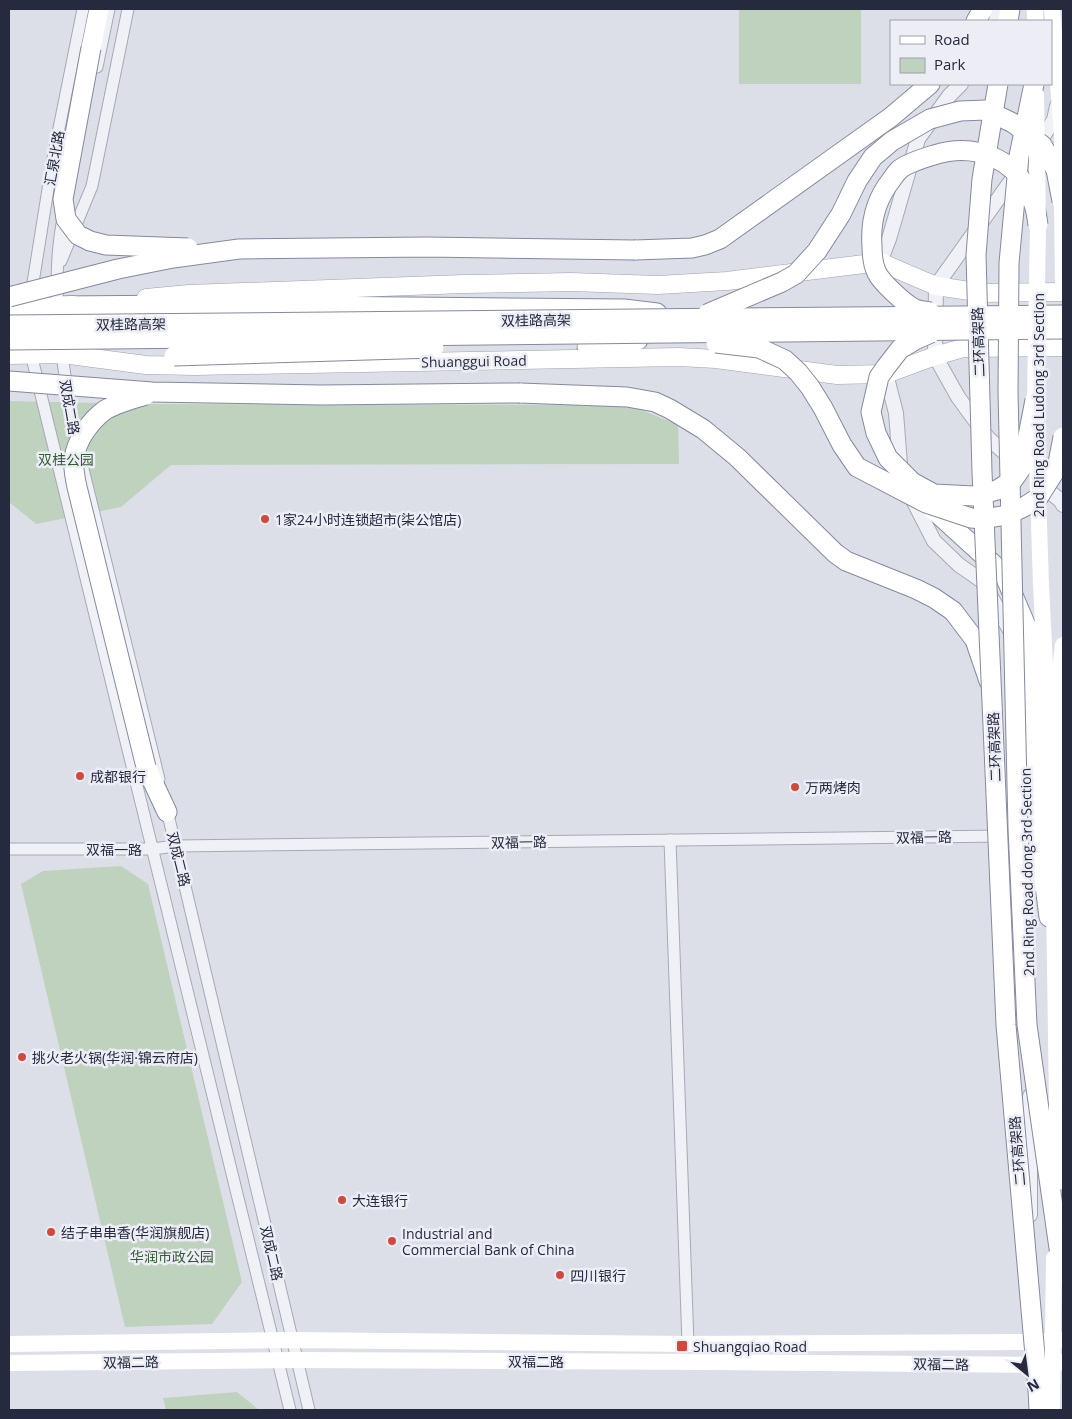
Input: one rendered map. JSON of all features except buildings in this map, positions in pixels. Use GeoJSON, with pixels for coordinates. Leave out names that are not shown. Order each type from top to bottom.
{"type":"FeatureCollection","features":[{"type":"Feature","properties":{"kind":"highway"},"geometry":{"type":"LineString","coordinates":[[99,9],[62,199],[66,219],[78,235],[90,241],[106,245],[240,249],[427,247],[635,250],[692,248],[705,245],[720,238],[891,117],[929,85]]}},
{"type":"Feature","properties":{"kind":"highway"},"geometry":{"type":"LineString","coordinates":[[977,20],[983,9]]}},
{"type":"Feature","properties":{"kind":"highway","name":"二环高架路"},"geometry":{"type":"LineString","coordinates":[[998,85],[982,179],[976,255],[982,462],[1006,1025],[1039,1410]]}},
{"type":"Feature","properties":{"kind":"highway","name":"二环高架路"},"geometry":{"type":"LineString","coordinates":[[1035,85],[1019,156],[1009,262],[1009,402],[1018,818],[1027,1025],[1063,1276]]}},
{"type":"Feature","properties":{"kind":"highway"},"geometry":{"type":"LineString","coordinates":[[703,325],[796,274],[817,251],[841,214],[857,181],[873,157],[892,141],[930,118],[960,111],[986,110],[1013,123],[1042,145],[1056,170],[1063,202]]}},
{"type":"Feature","properties":{"kind":"highway"},"geometry":{"type":"LineString","coordinates":[[1036,400],[1022,466],[1014,480],[997,490],[974,496],[934,494],[912,482],[888,458],[876,433],[871,412],[879,377],[900,349],[941,323],[893,293],[877,273],[872,256],[871,231],[874,210],[884,189],[900,170],[924,158],[948,150],[973,151],[995,158],[1011,168],[1026,186],[1033,202],[1038,225]]}},
{"type":"Feature","properties":{"kind":"highway"},"geometry":{"type":"LineString","coordinates":[[9,297],[118,269],[172,258],[240,249]]}},
{"type":"Feature","properties":{"kind":"highway"},"geometry":{"type":"LineString","coordinates":[[58,306],[189,305],[624,309],[703,325],[785,360],[810,387],[842,445],[858,467],[926,504],[971,518],[983,519],[1007,515],[1038,498],[1058,468],[1063,437]]}},
{"type":"Feature","properties":{"kind":"highway","name":"双桂路高架"},"geometry":{"type":"LineString","coordinates":[[941,323],[1063,314]]}},
{"type":"Feature","properties":{"kind":"highway","name":"双桂路高架"},"geometry":{"type":"LineString","coordinates":[[9,325],[941,323],[1063,329]]}},
{"type":"Feature","properties":{"kind":"highway","name":"双桂路高架"},"geometry":{"type":"LineString","coordinates":[[9,340],[685,333],[703,325]]}},
{"type":"Feature","properties":{"kind":"highway"},"geometry":{"type":"LineString","coordinates":[[587,347],[685,333]]}},
{"type":"Feature","properties":{"kind":"highway"},"geometry":{"type":"LineString","coordinates":[[174,356],[523,345],[587,347],[693,340],[759,348]]}},
{"type":"Feature","properties":{"kind":"highway"},"geometry":{"type":"LineString","coordinates":[[9,380],[152,392],[320,395],[520,393],[627,397],[655,402],[703,429],[737,457],[835,553],[846,560],[916,589],[953,611],[975,640],[991,687]]}},
{"type":"Feature","properties":{"kind":"highway"},"geometry":{"type":"LineString","coordinates":[[152,392],[106,410],[94,420],[78,446],[74,460],[77,487],[146,767],[167,812]]}},
{"type":"Feature","properties":{"kind":"highway"},"geometry":{"type":"LineString","coordinates":[[926,504],[1004,574],[1026,628],[1043,870],[1054,960]]}},
{"type":"Feature","properties":{"kind":"main road","name":"2nd Ring Road Ludong 3rd Section"},"geometry":{"type":"LineString","coordinates":[[1052,9],[1062,132],[1063,283]]}},
{"type":"Feature","properties":{"kind":"main road","name":"2nd Ring Road Ludong 3rd Section"},"geometry":{"type":"LineString","coordinates":[[1035,85],[1038,225],[1036,400],[1042,595],[1053,827],[1057,1106],[1052,1410]]}},
{"type":"Feature","properties":{"kind":"main road"},"geometry":{"type":"LineString","coordinates":[[9,309],[29,309],[199,293],[562,282],[658,285],[734,280],[880,262],[936,286],[983,293],[1063,292]]}},
{"type":"Feature","properties":{"kind":"main road"},"geometry":{"type":"LineString","coordinates":[[732,362],[734,280]]}},
{"type":"Feature","properties":{"kind":"main road","name":"Shuanggui Road"},"geometry":{"type":"LineString","coordinates":[[9,355],[62,354],[146,365],[195,366],[679,357],[837,376],[886,374],[963,348],[1063,347]]}},
{"type":"Feature","properties":{"kind":"main road"},"geometry":{"type":"LineString","coordinates":[[62,354],[174,356]]}},
{"type":"Feature","properties":{"kind":"main road"},"geometry":{"type":"LineString","coordinates":[[1063,644],[1060,671],[1063,857]]}},
{"type":"Feature","properties":{"kind":"main road","name":"双福二路"},"geometry":{"type":"LineString","coordinates":[[9,1344],[292,1340],[688,1344],[1031,1342],[1063,1340]]}},
{"type":"Feature","properties":{"kind":"main road","name":"双福二路"},"geometry":{"type":"LineString","coordinates":[[9,1363],[297,1360],[701,1361],[1032,1365],[1063,1362]]}},
{"type":"Feature","properties":{"kind":"street","name":"汇泉北路"},"geometry":{"type":"LineString","coordinates":[[29,309],[53,158],[83,9]]}},
{"type":"Feature","properties":{"kind":"street","name":"汇泉北路"},"geometry":{"type":"LineString","coordinates":[[58,306],[56,271],[59,233],[109,9]]}},
{"type":"Feature","properties":{"kind":"street"},"geometry":{"type":"LineString","coordinates":[[56,271],[92,186],[128,9]]}},
{"type":"Feature","properties":{"kind":"street"},"geometry":{"type":"LineString","coordinates":[[1063,79],[1054,120],[936,286],[935,356],[958,397],[988,438],[1061,501],[1063,505]]}},
{"type":"Feature","properties":{"kind":"street"},"geometry":{"type":"LineString","coordinates":[[880,262],[889,238],[918,139],[949,96],[961,85]]}},
{"type":"Feature","properties":{"kind":"street","name":"双成二路"},"geometry":{"type":"LineString","coordinates":[[58,306],[62,354],[72,424],[176,846],[309,1410]]}},
{"type":"Feature","properties":{"kind":"street","name":"双成二路"},"geometry":{"type":"LineString","coordinates":[[29,309],[31,354],[290,1410]]}},
{"type":"Feature","properties":{"kind":"street","name":"2nd Ring Road dong 3rd Section"},"geometry":{"type":"LineString","coordinates":[[886,374],[896,413],[901,476],[934,541],[959,565],[982,581],[1016,641],[1022,688],[1029,836],[1031,1342],[1033,1410]]}},
{"type":"Feature","properties":{"kind":"street","name":"双福一路"},"geometry":{"type":"LineString","coordinates":[[9,849],[152,849],[176,846],[1029,836]]}},
{"type":"Feature","properties":{"kind":"street"},"geometry":{"type":"LineString","coordinates":[[670,840],[688,1344]]}},
{"type":"Feature","properties":{"kind":"green space"},"geometry":{"type":"Polygon","coordinates":[[[739,9],[861,9],[861,84],[739,84],[739,9]]]}},
{"type":"Feature","properties":{"kind":"green space","name":"双桂公园"},"geometry":{"type":"Polygon","coordinates":[[[9,401],[143,404],[597,405],[637,408],[678,425],[679,464],[171,465],[121,507],[36,524],[9,502],[9,401]]]}},
{"type":"Feature","properties":{"kind":"green space","name":"华润市政公园"},"geometry":{"type":"Polygon","coordinates":[[[121,866],[148,884],[242,1282],[212,1324],[125,1327],[21,884],[43,871],[121,866]]]}},
{"type":"Feature","properties":{"kind":"green space"},"geometry":{"type":"Polygon","coordinates":[[[237,1392],[259,1410],[166,1410],[163,1398],[237,1392]]]}},
{"type":"Feature","properties":{"kind":"place","name":"1家24小时连锁超市(柒公馆店)"},"geometry":{"type":"Point","coordinates":[265,519]}},
{"type":"Feature","properties":{"kind":"place","name":"成都银行"},"geometry":{"type":"Point","coordinates":[80,776]}},
{"type":"Feature","properties":{"kind":"place","name":"万两烤肉"},"geometry":{"type":"Point","coordinates":[795,787]}},
{"type":"Feature","properties":{"kind":"place","name":"挑火老火锅(华润·锦云府店)"},"geometry":{"type":"Point","coordinates":[22,1057]}},
{"type":"Feature","properties":{"kind":"place","name":"大连银行"},"geometry":{"type":"Point","coordinates":[342,1200]}},
{"type":"Feature","properties":{"kind":"place","name":"结子串串香(华润旗舰店)"},"geometry":{"type":"Point","coordinates":[51,1232]}},
{"type":"Feature","properties":{"kind":"place","name":"Industrial and Commercial Bank of China"},"geometry":{"type":"Point","coordinates":[392,1241]}},
{"type":"Feature","properties":{"kind":"place","name":"四川银行"},"geometry":{"type":"Point","coordinates":[560,1275]}},
{"type":"Feature","properties":{"kind":"place","name":"Shuangqiao Road"},"geometry":{"type":"Point","coordinates":[682,1346]}}]}
